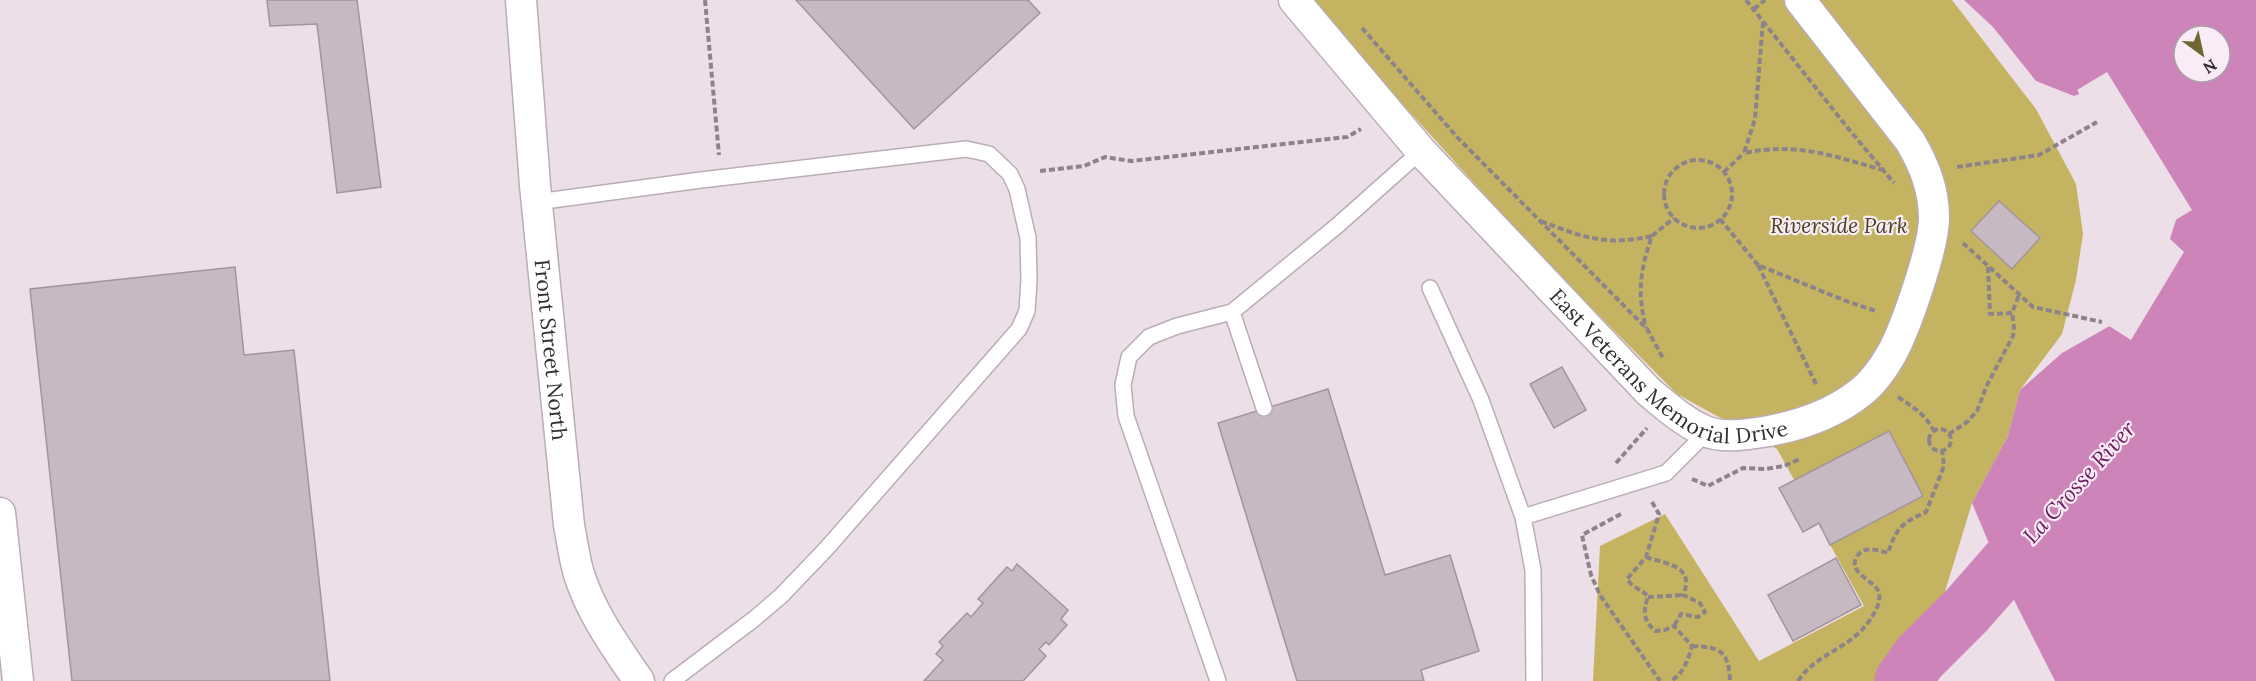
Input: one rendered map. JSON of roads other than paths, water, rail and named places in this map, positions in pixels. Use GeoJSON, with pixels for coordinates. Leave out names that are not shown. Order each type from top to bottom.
{"type":"FeatureCollection","features":[{"type":"Feature","properties":{"kind":"street","name":"Front Street North"},"geometry":{"type":"LineString","coordinates":[[520,0],[537,202],[569,525],[578,572],[590,603],[609,637],[639,681]]}},
{"type":"Feature","properties":{"kind":"street","name":"East Veterans Memorial Drive"},"geometry":{"type":"LineString","coordinates":[[1294,0],[1421,151],[1649,393],[1687,421],[1707,432],[1722,434],[1762,432],[1784,428],[1829,412],[1861,392],[1872,382],[1893,351],[1931,239],[1934,220],[1929,179],[1910,141],[1800,0]]}},
{"type":"Feature","properties":{"kind":"street"},"geometry":{"type":"LineString","coordinates":[[0,513],[7,636],[18,681]]}},
{"type":"Feature","properties":{"kind":"lane"},"geometry":{"type":"LineString","coordinates":[[537,202],[966,149],[989,154],[1010,174],[1017,189],[1028,238],[1028,311],[1019,329],[826,549],[781,596],[672,681]]}},
{"type":"Feature","properties":{"kind":"lane"},"geometry":{"type":"LineString","coordinates":[[1218,681],[1126,416],[1123,385],[1129,357],[1149,337],[1177,326],[1232,312],[1338,225],[1421,151]]}},
{"type":"Feature","properties":{"kind":"lane"},"geometry":{"type":"LineString","coordinates":[[1430,288],[1481,400],[1522,517],[1533,570],[1534,681]]}},
{"type":"Feature","properties":{"kind":"lane"},"geometry":{"type":"LineString","coordinates":[[1232,312],[1264,408]]}},
{"type":"Feature","properties":{"kind":"lane"},"geometry":{"type":"LineString","coordinates":[[1522,517],[1666,473],[1707,432]]}},
{"type":"Feature","properties":{"kind":"water"},"geometry":{"type":"Polygon","coordinates":[[[1964,0],[2256,0],[2256,681],[2055,681],[2007,586],[1972,503],[2008,436],[2020,390],[2062,353],[2150,300],[2178,214],[2105,84],[2074,96],[2036,81],[1993,27],[1964,0]]]}},
{"type":"Feature","properties":{"kind":"waterway","name":"La Crosse River"},"geometry":{"type":"LineString","coordinates":[[1903,681],[1919,658],[1967,610],[2053,512]]}},
{"type":"Feature","properties":{"kind":"park label","name":"Riverside Park"},"geometry":{"type":"Point","coordinates":[1839,225]}}]}
